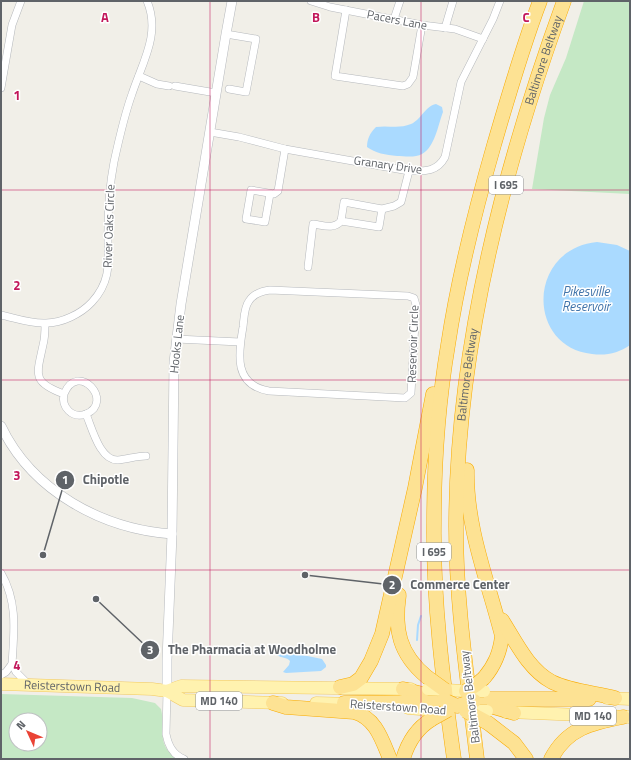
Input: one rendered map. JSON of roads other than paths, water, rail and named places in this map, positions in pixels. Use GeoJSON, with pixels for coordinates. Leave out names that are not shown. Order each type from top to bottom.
{"type":"FeatureCollection","features":[{"type":"Feature","properties":{"kind":"highway","name":"Baltimore Beltway"},"geometry":{"type":"LineString","coordinates":[[477,759],[458,590],[456,527],[458,449],[469,353],[480,293],[505,188],[522,128],[557,20],[565,1]]}},
{"type":"Feature","properties":{"kind":"highway","name":"Baltimore Beltway"},"geometry":{"type":"LineString","coordinates":[[454,759],[442,667],[435,589],[434,524],[436,445],[442,388],[459,284],[484,181],[518,64],[538,5]]}},
{"type":"Feature","properties":{"kind":"highway"},"geometry":{"type":"LineString","coordinates":[[340,687],[353,684],[361,678],[376,649],[385,622],[411,510],[435,387],[448,346]]}},
{"type":"Feature","properties":{"kind":"highway"},"geometry":{"type":"LineString","coordinates":[[403,759],[410,742],[416,733],[491,670],[500,650],[502,636],[476,548],[468,501],[469,353]]}},
{"type":"Feature","properties":{"kind":"highway"},"geometry":{"type":"LineString","coordinates":[[411,510],[397,622],[400,638],[405,650],[415,666],[514,743],[526,759]]}},
{"type":"Feature","properties":{"kind":"highway"},"geometry":{"type":"LineString","coordinates":[[495,609],[529,662],[544,676],[570,688],[615,698]]}},
{"type":"Feature","properties":{"kind":"highway"},"geometry":{"type":"LineString","coordinates":[[403,689],[514,713]]}},
{"type":"Feature","properties":{"kind":"highway"},"geometry":{"type":"LineString","coordinates":[[344,703],[590,699]]}},
{"type":"Feature","properties":{"kind":"highway"},"geometry":{"type":"LineString","coordinates":[[273,703],[286,707],[354,712],[359,714],[374,724],[390,759]]}},
{"type":"Feature","properties":{"kind":"highway"},"geometry":{"type":"LineString","coordinates":[[551,759],[562,742],[578,730],[590,724],[628,714]]}},
{"type":"Feature","properties":{"kind":"main road","name":"Reisterstown Road"},"geometry":{"type":"LineString","coordinates":[[1,684],[167,691],[181,686],[403,689]]}},
{"type":"Feature","properties":{"kind":"main road","name":"Reisterstown Road"},"geometry":{"type":"LineString","coordinates":[[167,691],[183,700],[273,703],[344,703]]}},
{"type":"Feature","properties":{"kind":"main road","name":"MD 140"},"geometry":{"type":"LineString","coordinates":[[590,699],[630,699]]}},
{"type":"Feature","properties":{"kind":"main road","name":"MD 140"},"geometry":{"type":"LineString","coordinates":[[514,713],[628,714]]}},
{"type":"Feature","properties":{"kind":"street"},"geometry":{"type":"LineString","coordinates":[[1,88],[12,24],[21,1]]}},
{"type":"Feature","properties":{"kind":"street","name":"River Oaks Circle"},"geometry":{"type":"LineString","coordinates":[[1,316],[45,324],[63,320],[80,312],[90,304],[104,285],[109,265],[108,230],[111,179],[126,112],[151,40],[152,20],[146,1]]}},
{"type":"Feature","properties":{"kind":"street","name":"Hooks Lane"},"geometry":{"type":"LineString","coordinates":[[167,691],[172,534],[173,391],[176,339],[232,1]]}},
{"type":"Feature","properties":{"kind":"street","name":"Pacers Lane"},"geometry":{"type":"LineString","coordinates":[[311,1],[346,10],[422,25],[455,29],[483,39]]}},
{"type":"Feature","properties":{"kind":"street"},"geometry":{"type":"LineString","coordinates":[[394,19],[400,1]]}},
{"type":"Feature","properties":{"kind":"street"},"geometry":{"type":"LineString","coordinates":[[445,28],[453,1]]}},
{"type":"Feature","properties":{"kind":"street","name":"Granary Drive"},"geometry":{"type":"LineString","coordinates":[[210,132],[239,136],[285,149],[409,171],[432,170],[440,165],[445,157],[462,82],[500,1]]}},
{"type":"Feature","properties":{"kind":"street"},"geometry":{"type":"LineString","coordinates":[[346,10],[335,76],[403,86],[408,84],[413,77],[422,25]]}},
{"type":"Feature","properties":{"kind":"street"},"geometry":{"type":"LineString","coordinates":[[226,34],[256,39],[246,92],[229,89]]}},
{"type":"Feature","properties":{"kind":"street"},"geometry":{"type":"LineString","coordinates":[[139,76],[157,84],[216,93]]}},
{"type":"Feature","properties":{"kind":"street"},"geometry":{"type":"LineString","coordinates":[[270,194],[265,222],[246,219],[251,190],[270,194],[276,194],[278,191],[285,149]]}},
{"type":"Feature","properties":{"kind":"street"},"geometry":{"type":"LineString","coordinates":[[308,267],[313,224],[332,226],[338,224],[341,221],[344,202],[382,208],[394,206],[401,202],[409,171]]}},
{"type":"Feature","properties":{"kind":"street"},"geometry":{"type":"LineString","coordinates":[[341,221],[378,227],[382,208]]}},
{"type":"Feature","properties":{"kind":"street","name":"Reservoir Circle"},"geometry":{"type":"LineString","coordinates":[[270,290],[408,296],[414,298],[416,305],[410,393],[405,398],[269,391],[260,389],[250,383],[243,374],[241,368],[240,342],[248,301],[262,291],[270,290]]}},
{"type":"Feature","properties":{"kind":"street"},"geometry":{"type":"LineString","coordinates":[[45,324],[44,344],[38,366],[38,374],[43,383],[64,394]]}},
{"type":"Feature","properties":{"kind":"street"},"geometry":{"type":"LineString","coordinates":[[176,339],[240,342]]}},
{"type":"Feature","properties":{"kind":"street"},"geometry":{"type":"LineString","coordinates":[[74,382],[85,382],[96,392],[96,401],[92,410],[86,414],[76,415],[69,412],[64,403],[64,394],[69,385],[74,382]]}},
{"type":"Feature","properties":{"kind":"street"},"geometry":{"type":"LineString","coordinates":[[86,414],[101,450],[110,458],[119,460],[146,456]]}},
{"type":"Feature","properties":{"kind":"street"},"geometry":{"type":"LineString","coordinates":[[1,426],[16,451],[29,466],[50,487],[73,504],[98,517],[128,527],[144,531],[172,534]]}},
{"type":"Feature","properties":{"kind":"street"},"geometry":{"type":"LineString","coordinates":[[1,573],[9,588],[12,601],[12,664],[16,672],[28,684]]}},
{"type":"Feature","properties":{"kind":"street"},"geometry":{"type":"LineString","coordinates":[[1,675],[6,672],[12,664]]}},
{"type":"Feature","properties":{"kind":"street"},"geometry":{"type":"LineString","coordinates":[[167,691],[166,734],[174,752],[184,759]]}},
{"type":"Feature","properties":{"kind":"water"},"geometry":{"type":"Polygon","coordinates":[[[436,104],[442,107],[443,112],[433,141],[422,154],[413,156],[393,156],[377,152],[367,147],[369,136],[376,127],[402,126],[411,124],[429,107],[436,104]]]}},
{"type":"Feature","properties":{"kind":"water","name":"Pikesville Reservoir"},"geometry":{"type":"Polygon","coordinates":[[[597,242],[617,245],[630,251],[630,345],[617,352],[602,355],[592,354],[570,347],[555,335],[546,317],[544,298],[547,279],[557,261],[574,249],[597,242]]]}},
{"type":"Feature","properties":{"kind":"water"},"geometry":{"type":"Polygon","coordinates":[[[278,651],[322,659],[326,667],[321,671],[283,672],[289,665],[290,661],[277,655],[278,651]]]}},
{"type":"Feature","properties":{"kind":"waterway"},"geometry":{"type":"LineString","coordinates":[[417,640],[418,625],[421,616]]}},
{"type":"Feature","properties":{"kind":"place","name":"Chipotle"},"geometry":{"type":"Point","coordinates":[43,555]}},
{"type":"Feature","properties":{"kind":"place","name":"Commerce Center"},"geometry":{"type":"Point","coordinates":[305,575]}},
{"type":"Feature","properties":{"kind":"place","name":"The Pharmacia at Woodholme"},"geometry":{"type":"Point","coordinates":[96,599]}}]}
